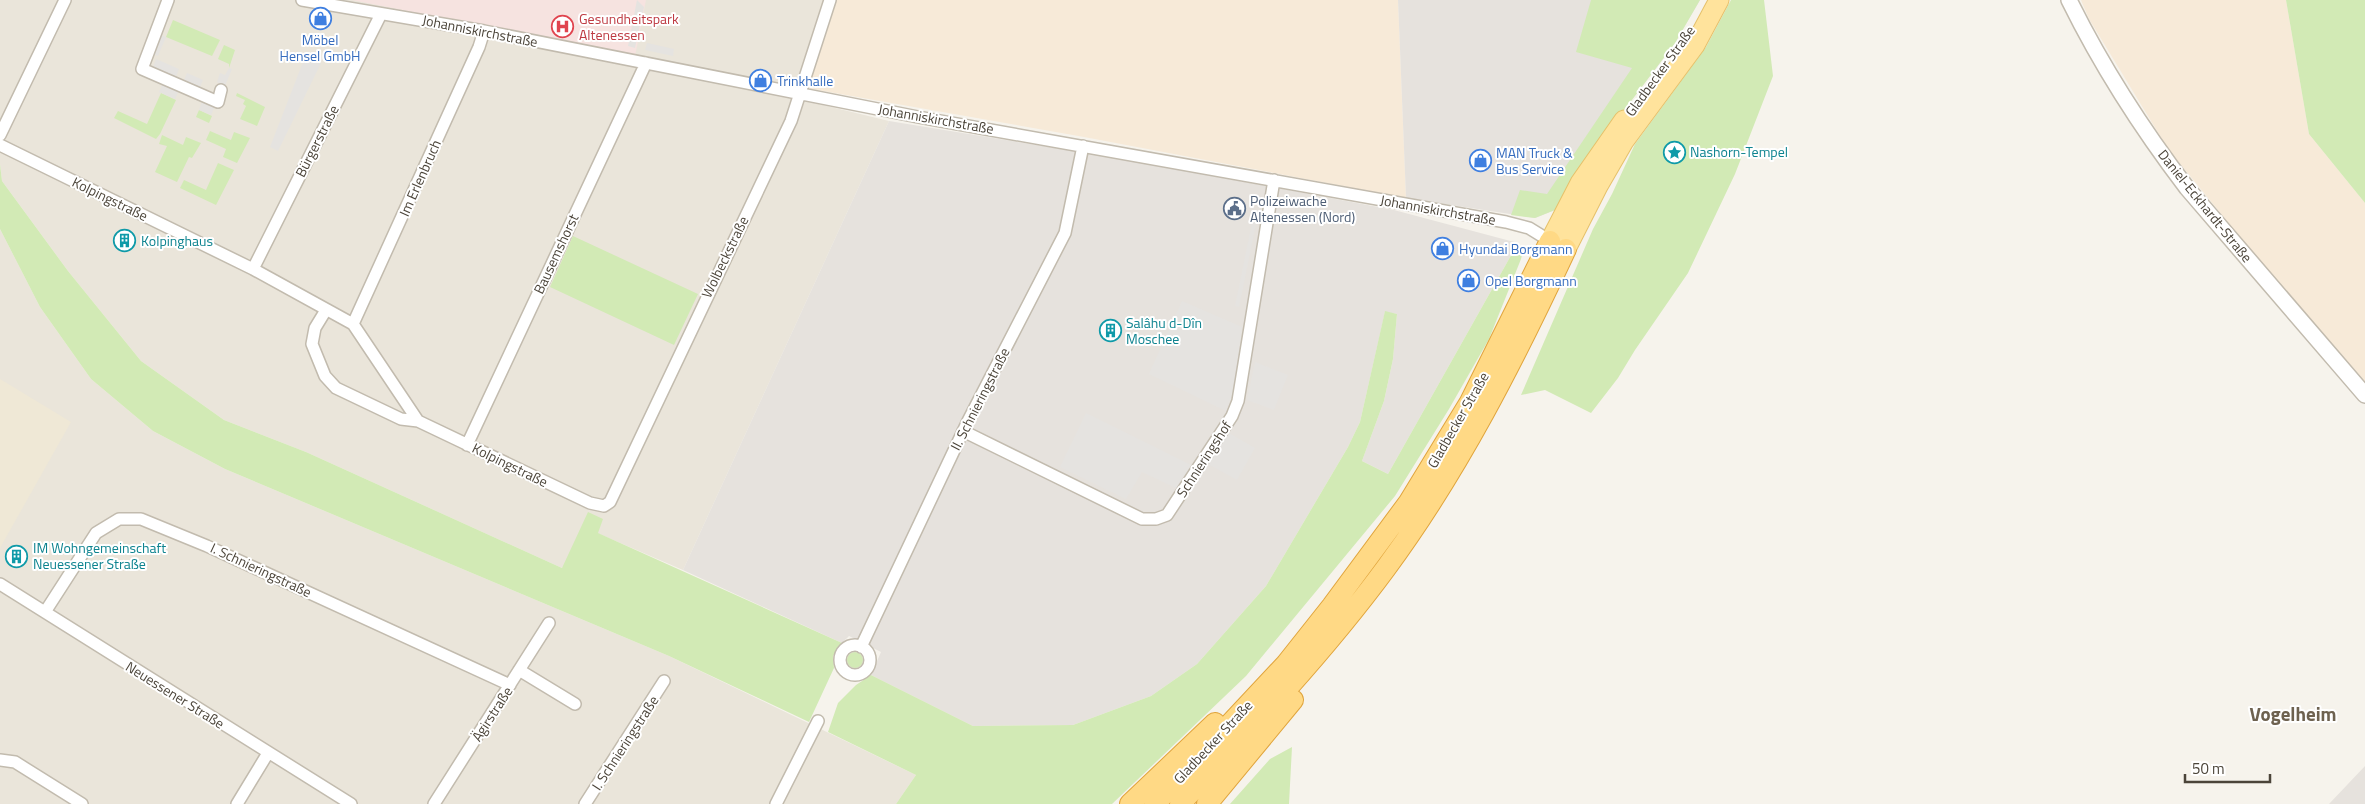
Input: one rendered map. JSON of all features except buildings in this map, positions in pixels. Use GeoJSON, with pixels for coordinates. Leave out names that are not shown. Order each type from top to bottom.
{"type":"FeatureCollection","features":[{"type":"Feature","properties":{"kind":"highway","name":"Gladbecker Straße"},"geometry":{"type":"LineString","coordinates":[[1180,804],[1258,721],[1350,616],[1387,567],[1460,456],[1522,343],[1558,245]]}},
{"type":"Feature","properties":{"kind":"highway","name":"Gladbecker Straße"},"geometry":{"type":"LineString","coordinates":[[1155,804],[1286,664],[1371,554],[1434,462],[1558,245]]}},
{"type":"Feature","properties":{"kind":"highway"},"geometry":{"type":"LineString","coordinates":[[1208,804],[1309,680],[1350,616]]}},
{"type":"Feature","properties":{"kind":"highway"},"geometry":{"type":"LineString","coordinates":[[1130,804],[1223,716],[1286,664]]}},
{"type":"Feature","properties":{"kind":"main road","name":"Gladbecker Straße"},"geometry":{"type":"LineString","coordinates":[[1558,245],[1594,161],[1673,56],[1692,28],[1707,0]]}},
{"type":"Feature","properties":{"kind":"main road","name":"Gladbecker Straße"},"geometry":{"type":"LineString","coordinates":[[1558,245],[1598,186],[1624,141],[1695,45],[1719,0]]}},
{"type":"Feature","properties":{"kind":"street"},"geometry":{"type":"LineString","coordinates":[[0,135],[65,0]]}},
{"type":"Feature","properties":{"kind":"street"},"geometry":{"type":"LineString","coordinates":[[168,0],[142,69],[218,102],[221,90]]}},
{"type":"Feature","properties":{"kind":"street","name":"Johanniskirchstraße"},"geometry":{"type":"LineString","coordinates":[[302,0],[484,32],[800,94],[1506,222],[1529,228],[1558,245]]}},
{"type":"Feature","properties":{"kind":"street","name":"Wolbeckstraße"},"geometry":{"type":"LineString","coordinates":[[604,506],[610,502],[791,121],[830,0]]}},
{"type":"Feature","properties":{"kind":"street","name":"Daniel-Eckhardt-Straße"},"geometry":{"type":"LineString","coordinates":[[2069,0],[2106,70],[2131,111],[2168,163],[2187,188],[2365,395]]}},
{"type":"Feature","properties":{"kind":"street","name":"Bürgerstraße"},"geometry":{"type":"LineString","coordinates":[[253,269],[382,14]]}},
{"type":"Feature","properties":{"kind":"street","name":"Im Erlenbruch"},"geometry":{"type":"LineString","coordinates":[[353,324],[475,56],[484,32]]}},
{"type":"Feature","properties":{"kind":"street","name":"Bausemshorst"},"geometry":{"type":"LineString","coordinates":[[467,445],[646,63]]}},
{"type":"Feature","properties":{"kind":"street","name":"Kolpingstraße"},"geometry":{"type":"LineString","coordinates":[[0,145],[253,269],[353,324],[418,421]]}},
{"type":"Feature","properties":{"kind":"street","name":"II. Schnieringstraße"},"geometry":{"type":"LineString","coordinates":[[861,647],[963,430],[1065,233],[1083,146]]}},
{"type":"Feature","properties":{"kind":"street","name":"Schnieringshof"},"geometry":{"type":"LineString","coordinates":[[963,430],[1142,520],[1156,519],[1167,515],[1232,416],[1238,401],[1274,180]]}},
{"type":"Feature","properties":{"kind":"street","name":"Kolpingstraße"},"geometry":{"type":"LineString","coordinates":[[326,310],[315,328],[312,344],[325,376],[336,388],[401,419],[418,421],[590,503],[604,506]]}},
{"type":"Feature","properties":{"kind":"street","name":"I. Schnieringstraße"},"geometry":{"type":"LineString","coordinates":[[45,612],[96,532],[119,519],[141,519],[208,546],[510,685]]}},
{"type":"Feature","properties":{"kind":"street","name":"Neuessener Straße"},"geometry":{"type":"LineString","coordinates":[[0,584],[268,754],[351,804]]}},
{"type":"Feature","properties":{"kind":"street","name":"Ägirstraße"},"geometry":{"type":"LineString","coordinates":[[434,804],[549,623]]}},
{"type":"Feature","properties":{"kind":"street"},"geometry":{"type":"LineString","coordinates":[[519,670],[575,704]]}},
{"type":"Feature","properties":{"kind":"street","name":"I. Schnieringstraße"},"geometry":{"type":"LineString","coordinates":[[585,804],[664,681]]}},
{"type":"Feature","properties":{"kind":"street"},"geometry":{"type":"LineString","coordinates":[[776,804],[818,722]]}},
{"type":"Feature","properties":{"kind":"street"},"geometry":{"type":"LineString","coordinates":[[237,804],[268,754]]}},
{"type":"Feature","properties":{"kind":"street"},"geometry":{"type":"LineString","coordinates":[[0,760],[15,762],[82,804]]}},
{"type":"Feature","properties":{"kind":"shaded area"},"geometry":{"type":"Polygon","coordinates":[[[0,0],[826,0],[794,98],[889,121],[683,570],[597,533],[562,568],[306,452],[224,420],[141,361],[68,271],[2,181],[0,164],[0,0]]]}},
{"type":"Feature","properties":{"kind":"shaded area","name":"Gesundheitspark Altenessen"},"geometry":{"type":"Polygon","coordinates":[[[352,0],[646,0],[635,56],[352,0]]]}},
{"type":"Feature","properties":{"kind":"shaded area"},"geometry":{"type":"Polygon","coordinates":[[[637,0],[644,7],[635,48],[628,46],[637,0]]]}},
{"type":"Feature","properties":{"kind":"shaded area"},"geometry":{"type":"Polygon","coordinates":[[[835,0],[1398,0],[1406,198],[1084,137],[806,88],[835,0]]]}},
{"type":"Feature","properties":{"kind":"shaded area"},"geometry":{"type":"Polygon","coordinates":[[[1398,0],[1700,0],[1675,43],[1602,139],[1555,210],[1535,218],[1406,198],[1398,0]]]}},
{"type":"Feature","properties":{"kind":"shaded area"},"geometry":{"type":"Polygon","coordinates":[[[2081,0],[2286,0],[2309,134],[2365,203],[2365,383],[2289,297],[2168,149],[2089,19],[2081,0]]]}},
{"type":"Feature","properties":{"kind":"shaded area"},"geometry":{"type":"Polygon","coordinates":[[[159,34],[166,37],[158,56],[151,53],[159,34]]]}},
{"type":"Feature","properties":{"kind":"shaded area"},"geometry":{"type":"Polygon","coordinates":[[[647,43],[674,49],[673,56],[645,50],[647,43]]]}},
{"type":"Feature","properties":{"kind":"shaded area"},"geometry":{"type":"Polygon","coordinates":[[[305,57],[321,63],[278,151],[270,147],[305,57]]]}},
{"type":"Feature","properties":{"kind":"shaded area"},"geometry":{"type":"Polygon","coordinates":[[[156,59],[179,69],[176,77],[153,67],[156,59]]]}},
{"type":"Feature","properties":{"kind":"shaded area"},"geometry":{"type":"Polygon","coordinates":[[[229,68],[232,69],[225,86],[217,82],[220,73],[225,75],[229,68]]]}},
{"type":"Feature","properties":{"kind":"shaded area"},"geometry":{"type":"Polygon","coordinates":[[[187,73],[203,80],[200,87],[184,80],[187,73]]]}},
{"type":"Feature","properties":{"kind":"shaded area"},"geometry":{"type":"Polygon","coordinates":[[[163,83],[179,90],[175,99],[159,92],[163,83]]]}},
{"type":"Feature","properties":{"kind":"shaded area"},"geometry":{"type":"Polygon","coordinates":[[[202,101],[215,106],[211,115],[199,110],[202,101]]]}},
{"type":"Feature","properties":{"kind":"shaded area"},"geometry":{"type":"Polygon","coordinates":[[[889,121],[1086,153],[1394,210],[1518,243],[1388,474],[1362,461],[1384,401],[1393,359],[1397,314],[1385,312],[1360,422],[1348,447],[1266,586],[1197,664],[1151,696],[1073,725],[973,726],[871,675],[881,652],[849,636],[842,643],[683,570],[889,121]]]}},
{"type":"Feature","properties":{"kind":"shaded area"},"geometry":{"type":"Polygon","coordinates":[[[1254,213],[1258,214],[1239,307],[1235,306],[1254,213]]]}},
{"type":"Feature","properties":{"kind":"shaded area"},"geometry":{"type":"Polygon","coordinates":[[[0,229],[40,307],[91,379],[153,431],[225,469],[669,656],[916,775],[896,804],[0,804],[0,229]]]}},
{"type":"Feature","properties":{"kind":"shaded area"},"geometry":{"type":"Polygon","coordinates":[[[1182,301],[1242,327],[1233,392],[1226,411],[1149,374],[1182,301]]]}},
{"type":"Feature","properties":{"kind":"shaded area"},"geometry":{"type":"Polygon","coordinates":[[[1255,362],[1288,375],[1274,410],[1247,400],[1255,362]]]}},
{"type":"Feature","properties":{"kind":"shaded area"},"geometry":{"type":"Polygon","coordinates":[[[0,379],[71,422],[0,548],[0,379]]]}},
{"type":"Feature","properties":{"kind":"shaded area"},"geometry":{"type":"Polygon","coordinates":[[[1086,413],[1191,465],[1176,488],[1142,472],[1126,499],[1060,467],[1086,413]]]}},
{"type":"Feature","properties":{"kind":"shaded area"},"geometry":{"type":"Polygon","coordinates":[[[1227,432],[1255,448],[1237,480],[1208,464],[1227,432]]]}},
{"type":"Feature","properties":{"kind":"shaded area"},"geometry":{"type":"Polygon","coordinates":[[[2365,766],[2365,804],[2329,804],[2365,766]]]}},
{"type":"Feature","properties":{"kind":"green space"},"geometry":{"type":"Polygon","coordinates":[[[1591,0],[1700,0],[1675,43],[1579,170],[1555,210],[1535,218],[1511,215],[1520,190],[1547,194],[1632,68],[1576,52],[1591,0]]]}},
{"type":"Feature","properties":{"kind":"green space"},"geometry":{"type":"Polygon","coordinates":[[[1731,0],[1764,0],[1773,76],[1735,174],[1688,273],[1618,378],[1591,413],[1545,390],[1521,395],[1593,229],[1612,194],[1635,144],[1706,47],[1731,0]]]}},
{"type":"Feature","properties":{"kind":"green space"},"geometry":{"type":"Polygon","coordinates":[[[2286,0],[2365,0],[2365,203],[2309,134],[2286,0]]]}},
{"type":"Feature","properties":{"kind":"green space"},"geometry":{"type":"Polygon","coordinates":[[[173,20],[220,40],[212,56],[166,37],[173,20]]]}},
{"type":"Feature","properties":{"kind":"green space"},"geometry":{"type":"Polygon","coordinates":[[[224,45],[235,50],[229,68],[229,64],[218,59],[224,45]]]}},
{"type":"Feature","properties":{"kind":"green space"},"geometry":{"type":"Polygon","coordinates":[[[161,93],[176,100],[156,139],[114,118],[118,111],[147,124],[161,93]]]}},
{"type":"Feature","properties":{"kind":"green space"},"geometry":{"type":"Polygon","coordinates":[[[237,93],[265,107],[257,126],[240,119],[246,106],[243,104],[245,100],[236,96],[237,93]]]}},
{"type":"Feature","properties":{"kind":"green space"},"geometry":{"type":"Polygon","coordinates":[[[199,110],[212,116],[209,123],[196,117],[199,110]]]}},
{"type":"Feature","properties":{"kind":"green space"},"geometry":{"type":"Polygon","coordinates":[[[210,131],[231,140],[234,132],[250,138],[237,163],[223,157],[226,149],[206,140],[210,131]]]}},
{"type":"Feature","properties":{"kind":"green space"},"geometry":{"type":"Polygon","coordinates":[[[162,135],[183,145],[186,137],[201,143],[192,158],[189,157],[177,182],[155,172],[167,146],[159,144],[162,135]]]}},
{"type":"Feature","properties":{"kind":"green space"},"geometry":{"type":"Polygon","coordinates":[[[218,163],[234,170],[216,205],[180,188],[184,180],[206,190],[218,163]]]}},
{"type":"Feature","properties":{"kind":"green space"},"geometry":{"type":"Polygon","coordinates":[[[0,164],[2,181],[68,271],[141,361],[224,420],[306,452],[562,568],[588,512],[603,519],[598,533],[842,643],[833,656],[834,668],[809,722],[669,656],[225,469],[153,431],[91,379],[40,307],[0,229],[0,164]]]}},
{"type":"Feature","properties":{"kind":"green space"},"geometry":{"type":"Polygon","coordinates":[[[573,236],[698,294],[674,345],[550,287],[573,236]]]}},
{"type":"Feature","properties":{"kind":"green space"},"geometry":{"type":"Polygon","coordinates":[[[1518,243],[1523,251],[1521,259],[1489,339],[1449,409],[1395,496],[1246,676],[1112,804],[896,804],[916,775],[828,732],[838,703],[856,685],[871,675],[973,726],[1073,725],[1151,696],[1197,664],[1266,586],[1348,447],[1360,422],[1385,311],[1397,314],[1393,359],[1384,401],[1362,461],[1388,474],[1518,243]]]}},
{"type":"Feature","properties":{"kind":"green space"},"geometry":{"type":"Polygon","coordinates":[[[855,652],[863,660],[855,668],[847,660],[855,652]]]}},
{"type":"Feature","properties":{"kind":"green space"},"geometry":{"type":"Polygon","coordinates":[[[1292,747],[1289,804],[1230,804],[1270,759],[1292,747]]]}},
{"type":"Feature","properties":{"kind":"place","name":"Möbel Hensel GmbH"},"geometry":{"type":"Point","coordinates":[320,18]}},
{"type":"Feature","properties":{"kind":"place","name":"Gesundheitspark Altenessen"},"geometry":{"type":"Point","coordinates":[563,27]}},
{"type":"Feature","properties":{"kind":"place","name":"Trinkhalle"},"geometry":{"type":"Point","coordinates":[761,81]}},
{"type":"Feature","properties":{"kind":"place","name":"Nashorn-Tempel"},"geometry":{"type":"Point","coordinates":[1674,152]}},
{"type":"Feature","properties":{"kind":"place","name":"MAN Truck & Bus Service"},"geometry":{"type":"Point","coordinates":[1480,161]}},
{"type":"Feature","properties":{"kind":"place","name":"Polizeiwache Altenessen (Nord)"},"geometry":{"type":"Point","coordinates":[1234,209]}},
{"type":"Feature","properties":{"kind":"place","name":"Kolpinghaus"},"geometry":{"type":"Point","coordinates":[125,241]}},
{"type":"Feature","properties":{"kind":"place","name":"Hyundai Borgmann"},"geometry":{"type":"Point","coordinates":[1443,249]}},
{"type":"Feature","properties":{"kind":"place","name":"Opel Borgmann"},"geometry":{"type":"Point","coordinates":[1469,281]}},
{"type":"Feature","properties":{"kind":"place","name":"Salâhu d-Dîn Moschee"},"geometry":{"type":"Point","coordinates":[1110,331]}},
{"type":"Feature","properties":{"kind":"place","name":"IM Wohngemeinschaft Neuessener Straße"},"geometry":{"type":"Point","coordinates":[17,556]}},
{"type":"Feature","properties":{"kind":"district","name":"Vogelheim"},"geometry":{"type":"Point","coordinates":[2293,714]}}]}
